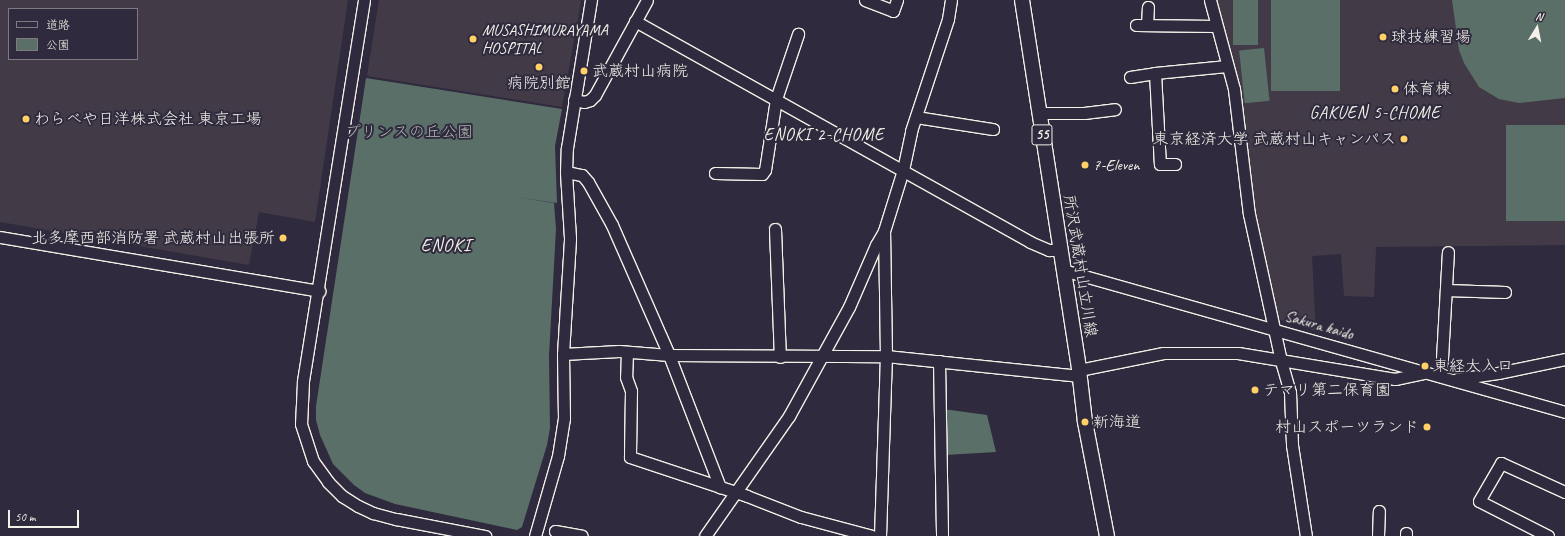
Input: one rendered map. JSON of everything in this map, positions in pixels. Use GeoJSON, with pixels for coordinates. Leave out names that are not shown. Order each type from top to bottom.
{"type":"FeatureCollection","features":[{"type":"Feature","properties":{"kind":"main road","name":"所沢武蔵村山立川線"},"geometry":{"type":"LineString","coordinates":[[1022,0],[1080,373],[1085,422],[1107,536]]}},
{"type":"Feature","properties":{"kind":"street"},"geometry":{"type":"LineString","coordinates":[[364,0],[301,403],[301,424],[313,461],[328,482],[342,496],[373,513],[485,536]]}},
{"type":"Feature","properties":{"kind":"street"},"geometry":{"type":"LineString","coordinates":[[535,536],[561,444],[564,418],[563,354],[570,238],[566,172],[567,148],[591,0]]}},
{"type":"Feature","properties":{"kind":"street"},"geometry":{"type":"LineString","coordinates":[[574,100],[584,102],[590,100],[595,95],[647,0]]}},
{"type":"Feature","properties":{"kind":"street"},"geometry":{"type":"LineString","coordinates":[[865,0],[894,11],[897,0]]}},
{"type":"Feature","properties":{"kind":"street"},"geometry":{"type":"LineString","coordinates":[[705,536],[736,494],[789,416],[823,357],[849,307],[876,245],[884,231],[903,170],[911,131],[948,19],[951,0]]}},
{"type":"Feature","properties":{"kind":"street"},"geometry":{"type":"LineString","coordinates":[[1210,0],[1234,88],[1249,214],[1281,361],[1290,392],[1292,445],[1306,536]]}},
{"type":"Feature","properties":{"kind":"street"},"geometry":{"type":"LineString","coordinates":[[1148,7],[1142,25],[1216,26]]}},
{"type":"Feature","properties":{"kind":"street"},"geometry":{"type":"LineString","coordinates":[[635,21],[1030,242],[1049,250],[1060,250]]}},
{"type":"Feature","properties":{"kind":"street"},"geometry":{"type":"LineString","coordinates":[[715,174],[762,174],[765,170],[776,99],[798,34]]}},
{"type":"Feature","properties":{"kind":"street"},"geometry":{"type":"LineString","coordinates":[[1130,77],[1227,66]]}},
{"type":"Feature","properties":{"kind":"street"},"geometry":{"type":"LineString","coordinates":[[1155,73],[1160,164],[1175,164]]}},
{"type":"Feature","properties":{"kind":"street"},"geometry":{"type":"LineString","coordinates":[[1039,113],[1084,113],[1115,109]]}},
{"type":"Feature","properties":{"kind":"street"},"geometry":{"type":"LineString","coordinates":[[916,117],[993,129]]}},
{"type":"Feature","properties":{"kind":"street"},"geometry":{"type":"LineString","coordinates":[[566,172],[582,175],[588,182],[612,226],[669,356],[720,487]]}},
{"type":"Feature","properties":{"kind":"street"},"geometry":{"type":"LineString","coordinates":[[775,229],[780,357]]}},
{"type":"Feature","properties":{"kind":"street"},"geometry":{"type":"LineString","coordinates":[[880,536],[886,356],[884,231]]}},
{"type":"Feature","properties":{"kind":"street"},"geometry":{"type":"LineString","coordinates":[[0,237],[319,291]]}},
{"type":"Feature","properties":{"kind":"street"},"geometry":{"type":"LineString","coordinates":[[1441,376],[1448,252]]}},
{"type":"Feature","properties":{"kind":"street","name":"Sakura kaido"},"geometry":{"type":"LineString","coordinates":[[1063,270],[1565,412]]}},
{"type":"Feature","properties":{"kind":"street"},"geometry":{"type":"LineString","coordinates":[[1446,290],[1505,292]]}},
{"type":"Feature","properties":{"kind":"street"},"geometry":{"type":"LineString","coordinates":[[563,354],[626,352],[669,356],[886,356],[1080,373],[1117,361],[1163,353],[1238,353],[1395,379],[1426,372]]}},
{"type":"Feature","properties":{"kind":"street"},"geometry":{"type":"LineString","coordinates":[[626,352],[626,376],[631,391],[630,457],[720,487],[801,517],[872,536]]}},
{"type":"Feature","properties":{"kind":"street"},"geometry":{"type":"LineString","coordinates":[[1452,380],[1498,373],[1565,359]]}},
{"type":"Feature","properties":{"kind":"street"},"geometry":{"type":"LineString","coordinates":[[939,361],[942,536]]}},
{"type":"Feature","properties":{"kind":"street"},"geometry":{"type":"LineString","coordinates":[[1548,536],[1479,501],[1501,463],[1565,492]]}},
{"type":"Feature","properties":{"kind":"street"},"geometry":{"type":"LineString","coordinates":[[1378,536],[1379,511]]}},
{"type":"Feature","properties":{"kind":"street"},"geometry":{"type":"LineString","coordinates":[[555,531],[582,536]]}},
{"type":"Feature","properties":{"kind":"shaded area"},"geometry":{"type":"Polygon","coordinates":[[[0,0],[348,0],[315,222],[259,212],[249,265],[0,222],[0,0]]]}},
{"type":"Feature","properties":{"kind":"shaded area","name":"MUSASHIMURAYAMA HOSPITAL"},"geometry":{"type":"Polygon","coordinates":[[[379,0],[580,0],[581,2],[562,107],[367,76],[379,0]]]}},
{"type":"Feature","properties":{"kind":"shaded area","name":"東京経済大学 武蔵村山キャンパス"},"geometry":{"type":"Polygon","coordinates":[[[1213,0],[1565,0],[1565,245],[1376,247],[1374,297],[1344,296],[1341,254],[1312,256],[1316,331],[1275,318],[1251,214],[1213,0]]]}},
{"type":"Feature","properties":{"kind":"green space"},"geometry":{"type":"Polygon","coordinates":[[[1233,0],[1258,0],[1258,45],[1233,45],[1233,0]]]}},
{"type":"Feature","properties":{"kind":"green space"},"geometry":{"type":"Polygon","coordinates":[[[1271,0],[1340,0],[1340,91],[1271,91],[1271,0]]]}},
{"type":"Feature","properties":{"kind":"green space"},"geometry":{"type":"Polygon","coordinates":[[[1452,0],[1565,0],[1565,98],[1519,103],[1499,99],[1479,87],[1464,63],[1459,50],[1452,0]]]}},
{"type":"Feature","properties":{"kind":"green space"},"geometry":{"type":"Polygon","coordinates":[[[1264,48],[1270,101],[1245,103],[1239,51],[1264,48]]]}},
{"type":"Feature","properties":{"kind":"green space","name":"プリンスの丘公園"},"geometry":{"type":"Polygon","coordinates":[[[366,78],[562,109],[555,146],[557,203],[516,197],[554,203],[556,229],[549,356],[550,428],[547,445],[522,527],[517,530],[395,504],[365,493],[354,485],[333,464],[320,435],[316,420],[316,406],[366,78]]]}},
{"type":"Feature","properties":{"kind":"green space"},"geometry":{"type":"Polygon","coordinates":[[[1506,125],[1565,125],[1565,221],[1506,221],[1506,125]]]}},
{"type":"Feature","properties":{"kind":"green space"},"geometry":{"type":"Polygon","coordinates":[[[943,409],[987,415],[996,452],[945,455],[943,409]]]}},
{"type":"Feature","properties":{"kind":"place","name":"球技練習場"},"geometry":{"type":"Point","coordinates":[1383,37]}},
{"type":"Feature","properties":{"kind":"place","name":"MUSASHIMURAYAMA HOSPITAL"},"geometry":{"type":"Point","coordinates":[473,39]}},
{"type":"Feature","properties":{"kind":"place","name":"病院別館"},"geometry":{"type":"Point","coordinates":[539,67]}},
{"type":"Feature","properties":{"kind":"place","name":"武蔵村山病院"},"geometry":{"type":"Point","coordinates":[584,71]}},
{"type":"Feature","properties":{"kind":"place","name":"体育棟"},"geometry":{"type":"Point","coordinates":[1395,89]}},
{"type":"Feature","properties":{"kind":"place","name":"わらべや日洋株式会社 東京工場"},"geometry":{"type":"Point","coordinates":[26,119]}},
{"type":"Feature","properties":{"kind":"place","name":"東京経済大学 武蔵村山キャンパス"},"geometry":{"type":"Point","coordinates":[1404,139]}},
{"type":"Feature","properties":{"kind":"place","name":"7-Eleven"},"geometry":{"type":"Point","coordinates":[1085,165]}},
{"type":"Feature","properties":{"kind":"place","name":"北多摩西部消防署 武蔵村山出張所"},"geometry":{"type":"Point","coordinates":[283,238]}},
{"type":"Feature","properties":{"kind":"place","name":"東経大入口"},"geometry":{"type":"Point","coordinates":[1425,366]}},
{"type":"Feature","properties":{"kind":"place","name":"テマリ第二保育園"},"geometry":{"type":"Point","coordinates":[1255,390]}},
{"type":"Feature","properties":{"kind":"place","name":"新海道"},"geometry":{"type":"Point","coordinates":[1085,422]}},
{"type":"Feature","properties":{"kind":"place","name":"村山スポーツランド"},"geometry":{"type":"Point","coordinates":[1427,427]}},
{"type":"Feature","properties":{"kind":"district","name":"GAKUEN 5-CHOME"},"geometry":{"type":"Point","coordinates":[1375,113]}},
{"type":"Feature","properties":{"kind":"district","name":"ENOKI 2-CHOME"},"geometry":{"type":"Point","coordinates":[824,135]}},
{"type":"Feature","properties":{"kind":"district","name":"ENOKI"},"geometry":{"type":"Point","coordinates":[446,245]}}]}
